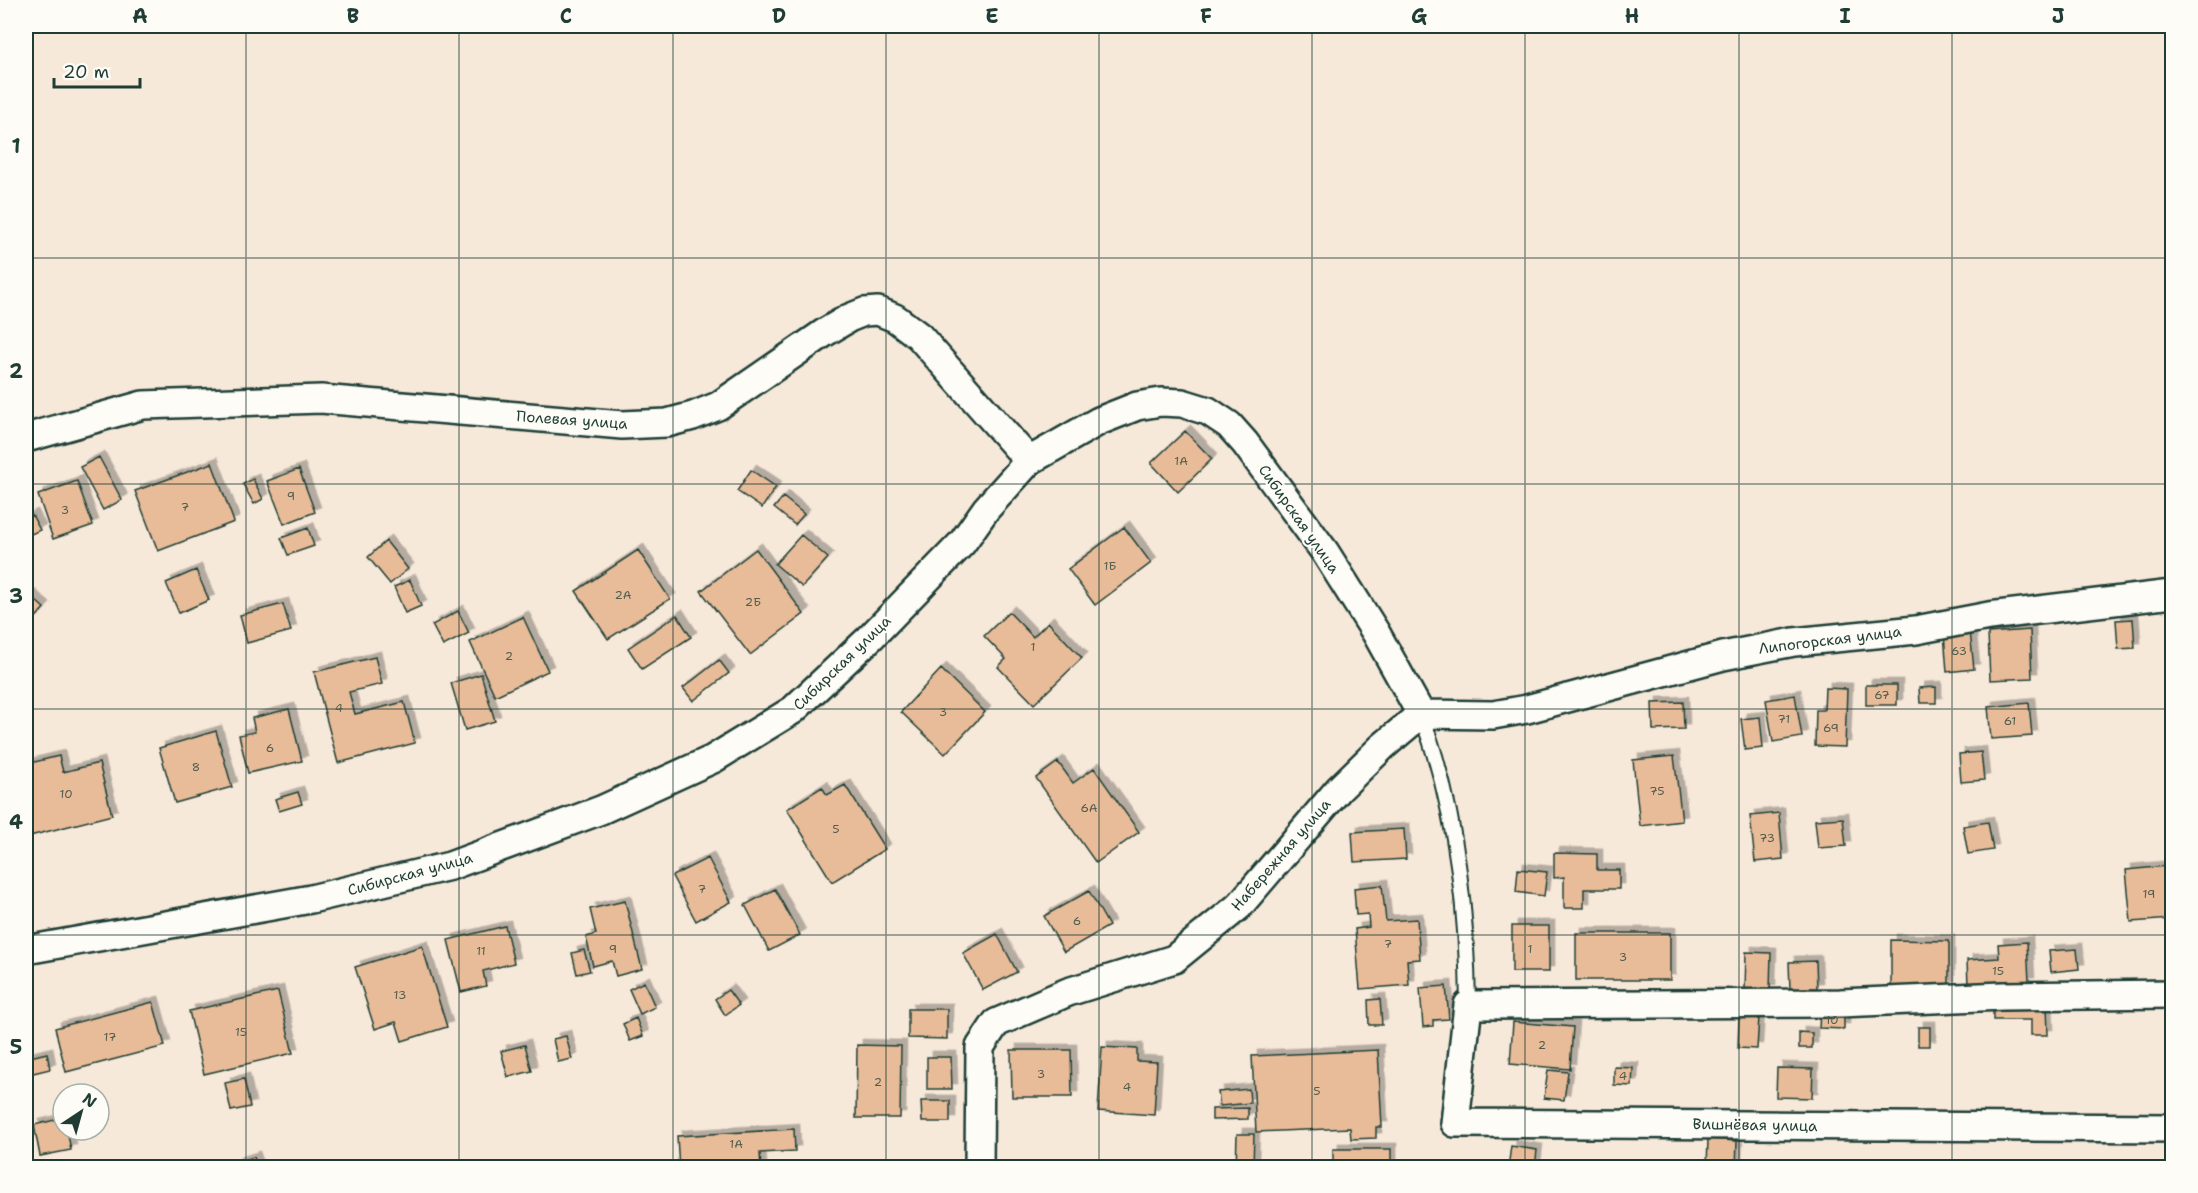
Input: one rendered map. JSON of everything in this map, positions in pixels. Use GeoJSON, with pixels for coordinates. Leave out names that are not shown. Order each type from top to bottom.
{"type":"FeatureCollection","features":[{"type":"Feature","properties":{"kind":"street","name":"Полевая улица"},"geometry":{"type":"LineString","coordinates":[[26,438],[143,405],[321,399],[622,425],[667,423],[718,406],[849,318],[864,312],[878,311],[896,318],[919,336],[1029,461]]}},
{"type":"Feature","properties":{"kind":"street","name":"Сибирская улица"},"geometry":{"type":"LineString","coordinates":[[26,950],[311,899],[450,866],[601,810],[713,759],[793,710],[853,654],[962,543],[986,509],[1029,461],[1100,421],[1137,406],[1161,402],[1182,403],[1208,411],[1229,425],[1245,443],[1325,552],[1376,633],[1421,714]]}},
{"type":"Feature","properties":{"kind":"street","name":"Липогорская улица"},"geometry":{"type":"LineString","coordinates":[[1421,714],[1493,715],[1527,709],[1723,656],[1794,642],[1916,630],[1989,616],[2172,594]]}},
{"type":"Feature","properties":{"kind":"street","name":"Набережная улица"},"geometry":{"type":"LineString","coordinates":[[980,1167],[980,1047],[996,1023],[1068,992],[1174,959],[1239,906],[1339,789],[1382,747],[1421,714]]}},
{"type":"Feature","properties":{"kind":"street"},"geometry":{"type":"LineString","coordinates":[[1468,1005],[1840,1003],[2003,996],[2172,994]]}},
{"type":"Feature","properties":{"kind":"street","name":"Вишнёвая улица"},"geometry":{"type":"LineString","coordinates":[[1468,1005],[1455,1123],[2172,1128]]}},
{"type":"Feature","properties":{"kind":"lane"},"geometry":{"type":"LineString","coordinates":[[1421,714],[1436,752],[1455,845],[1468,951],[1468,1005]]}},
{"type":"Feature","properties":{"kind":"building"},"geometry":{"type":"Polygon","coordinates":[[[1185,431],[1212,459],[1178,492],[1151,463],[1185,431]]]}},
{"type":"Feature","properties":{"kind":"building"},"geometry":{"type":"Polygon","coordinates":[[[99,457],[122,500],[103,510],[80,467],[99,457]]]}},
{"type":"Feature","properties":{"kind":"building"},"geometry":{"type":"Polygon","coordinates":[[[212,463],[234,522],[158,551],[135,491],[212,463]]]}},
{"type":"Feature","properties":{"kind":"building"},"geometry":{"type":"Polygon","coordinates":[[[299,469],[315,512],[284,524],[267,481],[299,469]]]}},
{"type":"Feature","properties":{"kind":"building"},"geometry":{"type":"Polygon","coordinates":[[[751,470],[776,487],[762,508],[737,491],[751,470]]]}},
{"type":"Feature","properties":{"kind":"building"},"geometry":{"type":"Polygon","coordinates":[[[253,479],[263,499],[254,504],[243,484],[253,479]]]}},
{"type":"Feature","properties":{"kind":"building"},"geometry":{"type":"Polygon","coordinates":[[[77,481],[93,525],[53,539],[38,495],[77,481]]]}},
{"type":"Feature","properties":{"kind":"building"},"geometry":{"type":"Polygon","coordinates":[[[783,497],[804,514],[795,525],[774,508],[783,497]]]}},
{"type":"Feature","properties":{"kind":"building"},"geometry":{"type":"Polygon","coordinates":[[[32,515],[40,530],[29,535],[26,518],[32,515]]]}},
{"type":"Feature","properties":{"kind":"building"},"geometry":{"type":"Polygon","coordinates":[[[1124,527],[1151,563],[1095,605],[1068,569],[1124,527]]]}},
{"type":"Feature","properties":{"kind":"building"},"geometry":{"type":"Polygon","coordinates":[[[308,528],[314,546],[288,555],[281,538],[308,528]]]}},
{"type":"Feature","properties":{"kind":"building"},"geometry":{"type":"Polygon","coordinates":[[[801,535],[828,558],[802,587],[775,564],[801,535]]]}},
{"type":"Feature","properties":{"kind":"building"},"geometry":{"type":"Polygon","coordinates":[[[386,541],[408,569],[390,584],[368,557],[386,541]]]}},
{"type":"Feature","properties":{"kind":"building"},"geometry":{"type":"Polygon","coordinates":[[[756,549],[804,614],[750,655],[701,591],[756,549]]]}},
{"type":"Feature","properties":{"kind":"building"},"geometry":{"type":"Polygon","coordinates":[[[638,550],[670,599],[608,639],[576,591],[638,550]]]}},
{"type":"Feature","properties":{"kind":"building"},"geometry":{"type":"Polygon","coordinates":[[[196,570],[209,600],[179,613],[166,583],[196,570]]]}},
{"type":"Feature","properties":{"kind":"building"},"geometry":{"type":"Polygon","coordinates":[[[410,580],[421,606],[405,613],[394,587],[410,580]]]}},
{"type":"Feature","properties":{"kind":"building"},"geometry":{"type":"Polygon","coordinates":[[[28,594],[44,608],[33,621],[26,614],[28,594]]]}},
{"type":"Feature","properties":{"kind":"building"},"geometry":{"type":"Polygon","coordinates":[[[283,604],[291,631],[247,643],[240,615],[283,604]]]}},
{"type":"Feature","properties":{"kind":"building"},"geometry":{"type":"Polygon","coordinates":[[[458,611],[469,633],[443,646],[432,625],[458,611]]]}},
{"type":"Feature","properties":{"kind":"building"},"geometry":{"type":"Polygon","coordinates":[[[1009,612],[1033,637],[1048,622],[1082,658],[1034,704],[998,667],[1006,659],[984,636],[1009,612]]]}},
{"type":"Feature","properties":{"kind":"building"},"geometry":{"type":"Polygon","coordinates":[[[677,615],[691,637],[642,669],[628,648],[677,615]]]}},
{"type":"Feature","properties":{"kind":"building"},"geometry":{"type":"Polygon","coordinates":[[[523,617],[548,671],[495,696],[470,642],[523,617]]]}},
{"type":"Feature","properties":{"kind":"building"},"geometry":{"type":"Polygon","coordinates":[[[2133,619],[2135,648],[2118,649],[2116,620],[2133,619]]]}},
{"type":"Feature","properties":{"kind":"building"},"geometry":{"type":"Polygon","coordinates":[[[2030,630],[2032,678],[1990,680],[1988,633],[2030,630]]]}},
{"type":"Feature","properties":{"kind":"building"},"geometry":{"type":"Polygon","coordinates":[[[1970,631],[1974,669],[1947,672],[1944,634],[1970,631]]]}},
{"type":"Feature","properties":{"kind":"building"},"geometry":{"type":"Polygon","coordinates":[[[375,657],[382,684],[349,692],[355,714],[404,702],[415,743],[338,763],[314,672],[375,657]]]}},
{"type":"Feature","properties":{"kind":"building"},"geometry":{"type":"Polygon","coordinates":[[[719,660],[729,673],[693,701],[683,688],[719,660]]]}},
{"type":"Feature","properties":{"kind":"building"},"geometry":{"type":"Polygon","coordinates":[[[941,669],[985,712],[945,754],[901,712],[941,669]]]}},
{"type":"Feature","properties":{"kind":"building"},"geometry":{"type":"Polygon","coordinates":[[[481,674],[495,721],[465,730],[451,683],[481,674]]]}},
{"type":"Feature","properties":{"kind":"building"},"geometry":{"type":"Polygon","coordinates":[[[1866,685],[1897,685],[1897,705],[1866,705],[1866,685]]]}},
{"type":"Feature","properties":{"kind":"building"},"geometry":{"type":"Polygon","coordinates":[[[1936,687],[1936,703],[1920,703],[1919,688],[1936,687]]]}},
{"type":"Feature","properties":{"kind":"building"},"geometry":{"type":"Polygon","coordinates":[[[1825,688],[1847,689],[1845,747],[1815,746],[1816,710],[1824,710],[1825,688]]]}},
{"type":"Feature","properties":{"kind":"building"},"geometry":{"type":"Polygon","coordinates":[[[1795,695],[1802,737],[1773,742],[1766,700],[1795,695]]]}},
{"type":"Feature","properties":{"kind":"building"},"geometry":{"type":"Polygon","coordinates":[[[1683,702],[1684,729],[1653,730],[1652,703],[1683,702]]]}},
{"type":"Feature","properties":{"kind":"building"},"geometry":{"type":"Polygon","coordinates":[[[2029,703],[2032,736],[1991,739],[1988,707],[2029,703]]]}},
{"type":"Feature","properties":{"kind":"building"},"geometry":{"type":"Polygon","coordinates":[[[289,709],[302,761],[248,773],[239,735],[255,732],[252,718],[289,709]]]}},
{"type":"Feature","properties":{"kind":"building"},"geometry":{"type":"Polygon","coordinates":[[[1760,717],[1763,748],[1745,750],[1741,719],[1760,717]]]}},
{"type":"Feature","properties":{"kind":"building"},"geometry":{"type":"Polygon","coordinates":[[[216,731],[232,787],[175,803],[159,748],[216,731]]]}},
{"type":"Feature","properties":{"kind":"building"},"geometry":{"type":"Polygon","coordinates":[[[1981,752],[1984,780],[1961,782],[1959,754],[1981,752]]]}},
{"type":"Feature","properties":{"kind":"building"},"geometry":{"type":"Polygon","coordinates":[[[59,756],[63,772],[99,763],[112,815],[26,837],[26,764],[59,756]]]}},
{"type":"Feature","properties":{"kind":"building"},"geometry":{"type":"Polygon","coordinates":[[[1674,756],[1682,821],[1640,826],[1633,760],[1674,756]]]}},
{"type":"Feature","properties":{"kind":"building"},"geometry":{"type":"Polygon","coordinates":[[[1058,762],[1073,783],[1094,768],[1139,832],[1096,863],[1036,778],[1058,762]]]}},
{"type":"Feature","properties":{"kind":"building"},"geometry":{"type":"Polygon","coordinates":[[[845,785],[885,849],[832,882],[787,809],[822,787],[827,795],[845,785]]]}},
{"type":"Feature","properties":{"kind":"building"},"geometry":{"type":"Polygon","coordinates":[[[298,792],[302,804],[279,811],[275,799],[298,792]]]}},
{"type":"Feature","properties":{"kind":"building"},"geometry":{"type":"Polygon","coordinates":[[[1779,813],[1783,859],[1755,862],[1750,816],[1779,813]]]}},
{"type":"Feature","properties":{"kind":"building"},"geometry":{"type":"Polygon","coordinates":[[[1843,818],[1846,846],[1818,848],[1815,820],[1843,818]]]}},
{"type":"Feature","properties":{"kind":"building"},"geometry":{"type":"Polygon","coordinates":[[[1988,822],[1993,850],[1968,854],[1963,826],[1988,822]]]}},
{"type":"Feature","properties":{"kind":"building"},"geometry":{"type":"Polygon","coordinates":[[[1404,829],[1406,859],[1354,862],[1352,832],[1404,829]]]}},
{"type":"Feature","properties":{"kind":"building"},"geometry":{"type":"Polygon","coordinates":[[[1554,853],[1597,854],[1597,870],[1619,870],[1619,889],[1584,889],[1584,908],[1564,908],[1564,877],[1554,878],[1554,853]]]}},
{"type":"Feature","properties":{"kind":"building"},"geometry":{"type":"Polygon","coordinates":[[[708,858],[731,902],[696,921],[672,876],[708,858]]]}},
{"type":"Feature","properties":{"kind":"building"},"geometry":{"type":"Polygon","coordinates":[[[2167,866],[2172,919],[2131,922],[2126,870],[2167,866]]]}},
{"type":"Feature","properties":{"kind":"building"},"geometry":{"type":"Polygon","coordinates":[[[1518,869],[1547,872],[1544,896],[1516,892],[1518,869]]]}},
{"type":"Feature","properties":{"kind":"building"},"geometry":{"type":"Polygon","coordinates":[[[1382,885],[1386,921],[1417,919],[1420,959],[1407,960],[1409,985],[1360,989],[1355,929],[1369,927],[1368,914],[1356,915],[1354,888],[1382,885]]]}},
{"type":"Feature","properties":{"kind":"building"},"geometry":{"type":"Polygon","coordinates":[[[775,889],[800,935],[769,951],[745,905],[775,889]]]}},
{"type":"Feature","properties":{"kind":"building"},"geometry":{"type":"Polygon","coordinates":[[[1089,891],[1109,926],[1064,952],[1044,916],[1089,891]]]}},
{"type":"Feature","properties":{"kind":"building"},"geometry":{"type":"Polygon","coordinates":[[[625,901],[642,969],[616,976],[612,961],[593,966],[586,937],[596,934],[590,909],[625,901]]]}},
{"type":"Feature","properties":{"kind":"building"},"geometry":{"type":"Polygon","coordinates":[[[505,926],[514,963],[483,971],[486,986],[461,992],[448,940],[505,926]]]}},
{"type":"Feature","properties":{"kind":"building"},"geometry":{"type":"Polygon","coordinates":[[[1512,926],[1549,926],[1549,972],[1512,972],[1512,926]]]}},
{"type":"Feature","properties":{"kind":"building"},"geometry":{"type":"Polygon","coordinates":[[[1576,933],[1670,933],[1670,980],[1576,980],[1576,933]]]}},
{"type":"Feature","properties":{"kind":"building"},"geometry":{"type":"Polygon","coordinates":[[[997,934],[1017,972],[983,990],[963,953],[997,934]]]}},
{"type":"Feature","properties":{"kind":"building"},"geometry":{"type":"Polygon","coordinates":[[[1891,940],[1949,941],[1949,986],[1891,986],[1891,940]]]}},
{"type":"Feature","properties":{"kind":"building"},"geometry":{"type":"Polygon","coordinates":[[[2027,942],[2029,982],[1968,985],[1967,960],[1999,958],[1998,944],[2027,942]]]}},
{"type":"Feature","properties":{"kind":"building"},"geometry":{"type":"Polygon","coordinates":[[[422,946],[447,1027],[402,1041],[396,1022],[375,1029],[355,967],[422,946]]]}},
{"type":"Feature","properties":{"kind":"building"},"geometry":{"type":"Polygon","coordinates":[[[2077,949],[2079,969],[2051,972],[2049,951],[2077,949]]]}},
{"type":"Feature","properties":{"kind":"building"},"geometry":{"type":"Polygon","coordinates":[[[584,950],[590,971],[577,974],[572,953],[584,950]]]}},
{"type":"Feature","properties":{"kind":"building"},"geometry":{"type":"Polygon","coordinates":[[[1746,952],[1771,953],[1770,990],[1745,990],[1746,952]]]}},
{"type":"Feature","properties":{"kind":"building"},"geometry":{"type":"Polygon","coordinates":[[[1816,961],[1817,988],[1790,989],[1789,962],[1816,961]]]}},
{"type":"Feature","properties":{"kind":"building"},"geometry":{"type":"Polygon","coordinates":[[[644,982],[655,1007],[640,1014],[629,989],[644,982]]]}},
{"type":"Feature","properties":{"kind":"building"},"geometry":{"type":"Polygon","coordinates":[[[1446,986],[1449,1019],[1433,1020],[1433,1026],[1423,1027],[1420,988],[1446,986]]]}},
{"type":"Feature","properties":{"kind":"building"},"geometry":{"type":"Polygon","coordinates":[[[728,990],[739,1005],[725,1015],[715,999],[728,990]]]}},
{"type":"Feature","properties":{"kind":"building"},"geometry":{"type":"Polygon","coordinates":[[[278,991],[293,1053],[204,1074],[189,1011],[278,991]]]}},
{"type":"Feature","properties":{"kind":"building"},"geometry":{"type":"Polygon","coordinates":[[[1380,999],[1382,1025],[1369,1025],[1368,1000],[1380,999]]]}},
{"type":"Feature","properties":{"kind":"building"},"geometry":{"type":"Polygon","coordinates":[[[153,1002],[165,1046],[66,1072],[55,1028],[153,1002]]]}},
{"type":"Feature","properties":{"kind":"building"},"geometry":{"type":"Polygon","coordinates":[[[1993,1004],[2047,1004],[2048,1035],[2031,1035],[2031,1020],[1993,1020],[1993,1004]]]}},
{"type":"Feature","properties":{"kind":"building"},"geometry":{"type":"Polygon","coordinates":[[[908,1009],[947,1009],[947,1039],[908,1038],[908,1009]]]}},
{"type":"Feature","properties":{"kind":"building"},"geometry":{"type":"Polygon","coordinates":[[[1820,1012],[1844,1013],[1844,1029],[1819,1028],[1820,1012]]]}},
{"type":"Feature","properties":{"kind":"building"},"geometry":{"type":"Polygon","coordinates":[[[1739,1016],[1759,1017],[1757,1049],[1738,1048],[1739,1016]]]}},
{"type":"Feature","properties":{"kind":"building"},"geometry":{"type":"Polygon","coordinates":[[[636,1018],[643,1036],[630,1041],[623,1024],[636,1018]]]}},
{"type":"Feature","properties":{"kind":"building"},"geometry":{"type":"Polygon","coordinates":[[[1513,1022],[1573,1027],[1570,1069],[1510,1064],[1513,1022]]]}},
{"type":"Feature","properties":{"kind":"building"},"geometry":{"type":"Polygon","coordinates":[[[1918,1027],[1930,1027],[1930,1046],[1918,1046],[1918,1027]]]}},
{"type":"Feature","properties":{"kind":"building"},"geometry":{"type":"Polygon","coordinates":[[[1799,1032],[1812,1033],[1812,1048],[1799,1048],[1799,1032]]]}},
{"type":"Feature","properties":{"kind":"building"},"geometry":{"type":"Polygon","coordinates":[[[566,1036],[572,1059],[558,1062],[553,1039],[566,1036]]]}},
{"type":"Feature","properties":{"kind":"building"},"geometry":{"type":"Polygon","coordinates":[[[525,1045],[532,1071],[508,1077],[501,1051],[525,1045]]]}},
{"type":"Feature","properties":{"kind":"building"},"geometry":{"type":"Polygon","coordinates":[[[857,1045],[901,1046],[900,1118],[856,1118],[857,1045]]]}},
{"type":"Feature","properties":{"kind":"building"},"geometry":{"type":"Polygon","coordinates":[[[1102,1047],[1137,1049],[1137,1061],[1157,1062],[1154,1115],[1098,1111],[1102,1047]]]}},
{"type":"Feature","properties":{"kind":"building"},"geometry":{"type":"Polygon","coordinates":[[[1011,1050],[1071,1050],[1072,1097],[1012,1097],[1011,1050]]]}},
{"type":"Feature","properties":{"kind":"building"},"geometry":{"type":"Polygon","coordinates":[[[1378,1050],[1382,1127],[1376,1127],[1376,1138],[1351,1139],[1350,1128],[1256,1132],[1252,1056],[1378,1050]]]}},
{"type":"Feature","properties":{"kind":"building"},"geometry":{"type":"Polygon","coordinates":[[[47,1053],[50,1069],[29,1074],[26,1058],[47,1053]]]}},
{"type":"Feature","properties":{"kind":"building"},"geometry":{"type":"Polygon","coordinates":[[[927,1057],[951,1057],[952,1089],[927,1089],[927,1057]]]}},
{"type":"Feature","properties":{"kind":"building"},"geometry":{"type":"Polygon","coordinates":[[[1614,1067],[1633,1068],[1632,1086],[1614,1085],[1614,1067]]]}},
{"type":"Feature","properties":{"kind":"building"},"geometry":{"type":"Polygon","coordinates":[[[1777,1068],[1813,1069],[1812,1098],[1776,1097],[1777,1068]]]}},
{"type":"Feature","properties":{"kind":"building"},"geometry":{"type":"Polygon","coordinates":[[[1548,1070],[1568,1072],[1564,1100],[1544,1098],[1548,1070]]]}},
{"type":"Feature","properties":{"kind":"building"},"geometry":{"type":"Polygon","coordinates":[[[244,1079],[250,1107],[231,1111],[225,1083],[244,1079]]]}},
{"type":"Feature","properties":{"kind":"building"},"geometry":{"type":"Polygon","coordinates":[[[1249,1089],[1250,1103],[1220,1106],[1218,1092],[1249,1089]]]}},
{"type":"Feature","properties":{"kind":"building"},"geometry":{"type":"Polygon","coordinates":[[[921,1101],[950,1101],[950,1122],[922,1122],[921,1101]]]}},
{"type":"Feature","properties":{"kind":"building"},"geometry":{"type":"Polygon","coordinates":[[[1248,1108],[1248,1119],[1212,1120],[1212,1109],[1248,1108]]]}},
{"type":"Feature","properties":{"kind":"building"},"geometry":{"type":"Polygon","coordinates":[[[51,1121],[51,1142],[69,1142],[71,1150],[40,1156],[34,1125],[51,1121]]]}},
{"type":"Feature","properties":{"kind":"building"},"geometry":{"type":"Polygon","coordinates":[[[794,1129],[795,1151],[760,1153],[761,1168],[679,1168],[677,1136],[794,1129]]]}},
{"type":"Feature","properties":{"kind":"building"},"geometry":{"type":"Polygon","coordinates":[[[1237,1134],[1254,1134],[1253,1168],[1236,1168],[1237,1134]]]}},
{"type":"Feature","properties":{"kind":"building"},"geometry":{"type":"Polygon","coordinates":[[[1708,1139],[1737,1141],[1736,1168],[1707,1167],[1708,1139]]]}},
{"type":"Feature","properties":{"kind":"building"},"geometry":{"type":"Polygon","coordinates":[[[1511,1146],[1537,1150],[1535,1168],[1508,1168],[1511,1146]]]}},
{"type":"Feature","properties":{"kind":"building"},"geometry":{"type":"Polygon","coordinates":[[[1333,1149],[1391,1149],[1391,1168],[1333,1168],[1333,1149]]]}},
{"type":"Feature","properties":{"kind":"building"},"geometry":{"type":"Polygon","coordinates":[[[254,1157],[258,1168],[236,1168],[235,1163],[254,1157]]]}}]}
